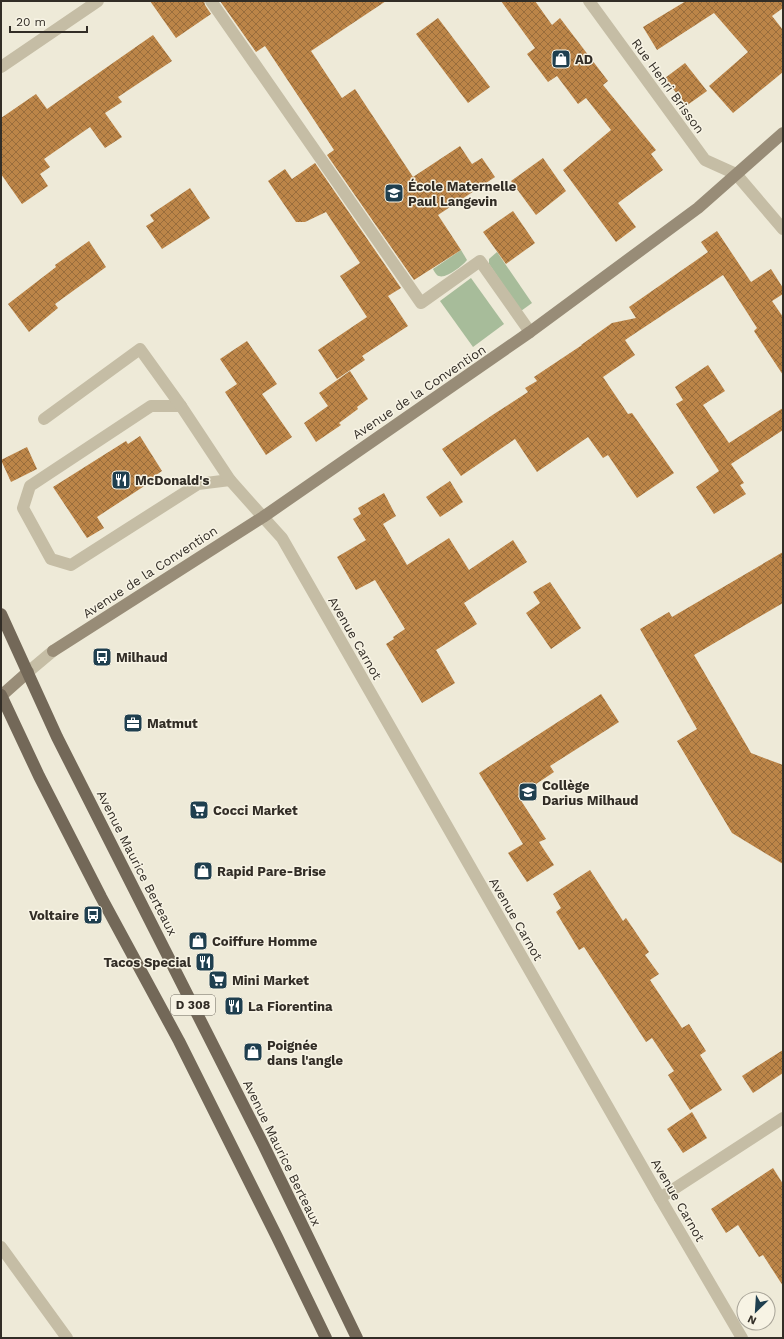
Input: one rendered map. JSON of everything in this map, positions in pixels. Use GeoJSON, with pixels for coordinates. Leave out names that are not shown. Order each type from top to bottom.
{"type":"FeatureCollection","features":[{"type":"Feature","properties":{"kind":"main road","name":"Avenue Maurice Berteaux"},"geometry":{"type":"LineString","coordinates":[[1,614],[57,737],[263,1144],[357,1338]]}},
{"type":"Feature","properties":{"kind":"main road"},"geometry":{"type":"LineString","coordinates":[[1,696],[39,776],[101,897],[179,1041],[326,1338]]}},
{"type":"Feature","properties":{"kind":"street"},"geometry":{"type":"LineString","coordinates":[[1,67],[98,1]]}},
{"type":"Feature","properties":{"kind":"street"},"geometry":{"type":"LineString","coordinates":[[211,1],[421,303],[480,261],[530,332]]}},
{"type":"Feature","properties":{"kind":"street","name":"Rue Henri Brisson"},"geometry":{"type":"LineString","coordinates":[[589,1],[705,160],[736,174]]}},
{"type":"Feature","properties":{"kind":"street","name":"Avenue de la Convention"},"geometry":{"type":"LineString","coordinates":[[28,672],[53,651],[263,516],[530,332],[698,208],[783,133]]}},
{"type":"Feature","properties":{"kind":"street"},"geometry":{"type":"LineString","coordinates":[[736,174],[783,229]]}},
{"type":"Feature","properties":{"kind":"street","name":"Avenue Carnot"},"geometry":{"type":"LineString","coordinates":[[44,419],[140,349],[181,406],[230,480],[282,538],[660,1198],[742,1338]]}},
{"type":"Feature","properties":{"kind":"street"},"geometry":{"type":"LineString","coordinates":[[181,406],[151,406],[30,486],[23,508],[50,559],[70,565],[198,484],[230,480]]}},
{"type":"Feature","properties":{"kind":"street"},"geometry":{"type":"LineString","coordinates":[[1,696],[28,672]]}},
{"type":"Feature","properties":{"kind":"street"},"geometry":{"type":"LineString","coordinates":[[660,1198],[783,1118]]}},
{"type":"Feature","properties":{"kind":"street"},"geometry":{"type":"LineString","coordinates":[[1,1247],[68,1338]]}},
{"type":"Feature","properties":{"kind":"green space"},"geometry":{"type":"Polygon","coordinates":[[[461,250],[467,260],[465,263],[444,276],[437,275],[435,273],[433,269],[461,250]]]}},
{"type":"Feature","properties":{"kind":"green space"},"geometry":{"type":"Polygon","coordinates":[[[497,252],[532,303],[521,311],[489,264],[489,259],[497,252]]]}},
{"type":"Feature","properties":{"kind":"green space"},"geometry":{"type":"Polygon","coordinates":[[[471,278],[504,324],[473,347],[440,301],[471,278]]]}},
{"type":"Feature","properties":{"kind":"building"},"geometry":{"type":"Polygon","coordinates":[[[150,1],[204,1],[211,14],[176,38],[150,1]]]}},
{"type":"Feature","properties":{"kind":"building"},"geometry":{"type":"Polygon","coordinates":[[[220,1],[386,1],[311,51],[342,98],[355,89],[413,177],[460,146],[472,164],[482,158],[495,177],[438,215],[461,250],[414,280],[327,155],[334,150],[265,46],[256,52],[220,1]]]}},
{"type":"Feature","properties":{"kind":"building"},"geometry":{"type":"Polygon","coordinates":[[[501,1],[535,1],[552,25],[560,18],[608,81],[603,85],[656,150],[651,154],[663,170],[618,203],[636,227],[616,242],[563,170],[611,130],[586,98],[578,104],[557,76],[548,82],[527,54],[535,48],[501,1]]]}},
{"type":"Feature","properties":{"kind":"building"},"geometry":{"type":"Polygon","coordinates":[[[686,1],[783,1],[783,8],[772,16],[783,30],[783,72],[733,113],[709,86],[748,52],[714,13],[657,50],[643,27],[686,1]]]}},
{"type":"Feature","properties":{"kind":"building"},"geometry":{"type":"Polygon","coordinates":[[[438,18],[490,87],[468,103],[416,34],[438,18]]]}},
{"type":"Feature","properties":{"kind":"building"},"geometry":{"type":"Polygon","coordinates":[[[153,35],[172,61],[118,97],[122,102],[105,113],[122,137],[105,148],[90,127],[44,159],[50,167],[40,174],[48,186],[22,204],[1,174],[1,118],[36,94],[47,109],[153,35]]]}},
{"type":"Feature","properties":{"kind":"building"},"geometry":{"type":"Polygon","coordinates":[[[685,63],[707,91],[686,106],[665,78],[685,63]]]}},
{"type":"Feature","properties":{"kind":"building"},"geometry":{"type":"Polygon","coordinates":[[[543,158],[566,191],[536,215],[511,181],[543,158]]]}},
{"type":"Feature","properties":{"kind":"building"},"geometry":{"type":"Polygon","coordinates":[[[315,163],[401,288],[388,296],[408,326],[362,356],[365,360],[337,379],[318,350],[367,317],[340,276],[360,263],[326,212],[305,222],[296,222],[268,181],[285,169],[292,179],[315,163]]]}},
{"type":"Feature","properties":{"kind":"building"},"geometry":{"type":"Polygon","coordinates":[[[190,188],[210,218],[162,249],[146,226],[154,221],[150,215],[190,188]]]}},
{"type":"Feature","properties":{"kind":"building"},"geometry":{"type":"Polygon","coordinates":[[[513,211],[535,243],[506,264],[483,232],[513,211]]]}},
{"type":"Feature","properties":{"kind":"building"},"geometry":{"type":"Polygon","coordinates":[[[717,231],[751,282],[771,269],[783,288],[783,294],[772,301],[783,317],[783,375],[754,331],[757,328],[723,275],[625,340],[635,355],[603,377],[628,414],[632,413],[674,473],[637,498],[608,455],[603,458],[588,437],[537,472],[515,439],[461,476],[442,449],[528,392],[525,388],[537,381],[534,377],[612,323],[636,318],[629,307],[708,252],[701,242],[717,231]]]}},
{"type":"Feature","properties":{"kind":"building"},"geometry":{"type":"Polygon","coordinates":[[[89,241],[106,267],[55,304],[58,308],[29,332],[8,304],[56,267],[55,265],[89,241]]]}},
{"type":"Feature","properties":{"kind":"building"},"geometry":{"type":"Polygon","coordinates":[[[247,341],[277,384],[262,394],[292,437],[266,455],[225,392],[237,384],[220,359],[247,341]]]}},
{"type":"Feature","properties":{"kind":"building"},"geometry":{"type":"Polygon","coordinates":[[[708,365],[725,391],[703,405],[729,443],[783,408],[783,430],[731,464],[744,483],[740,485],[746,494],[714,514],[696,487],[719,471],[676,404],[683,400],[675,387],[708,365]]]}},
{"type":"Feature","properties":{"kind":"building"},"geometry":{"type":"Polygon","coordinates":[[[350,371],[368,399],[357,407],[358,409],[339,423],[341,425],[316,442],[304,423],[328,406],[319,393],[350,371]]]}},
{"type":"Feature","properties":{"kind":"building"},"geometry":{"type":"Polygon","coordinates":[[[140,436],[162,471],[150,479],[152,481],[97,517],[104,528],[87,538],[53,487],[126,441],[128,444],[140,436]]]}},
{"type":"Feature","properties":{"kind":"building"},"geometry":{"type":"Polygon","coordinates":[[[27,447],[37,469],[11,482],[1,460],[27,447]]]}},
{"type":"Feature","properties":{"kind":"building"},"geometry":{"type":"Polygon","coordinates":[[[450,481],[463,502],[440,517],[426,497],[450,481]]]}},
{"type":"Feature","properties":{"kind":"building"},"geometry":{"type":"Polygon","coordinates":[[[384,493],[396,516],[383,524],[407,565],[449,538],[469,570],[513,540],[527,562],[464,603],[477,624],[436,650],[455,683],[422,703],[386,644],[405,629],[375,580],[356,590],[337,557],[366,540],[353,519],[361,514],[358,508],[384,493]]]}},
{"type":"Feature","properties":{"kind":"building"},"geometry":{"type":"Polygon","coordinates":[[[783,552],[783,603],[694,655],[751,753],[783,765],[783,864],[732,833],[677,741],[697,729],[640,629],[669,612],[672,617],[783,552]]]}},
{"type":"Feature","properties":{"kind":"building"},"geometry":{"type":"Polygon","coordinates":[[[550,582],[581,628],[551,649],[526,613],[540,603],[533,592],[550,582]]]}},
{"type":"Feature","properties":{"kind":"building"},"geometry":{"type":"Polygon","coordinates":[[[601,694],[619,722],[550,766],[554,772],[518,796],[546,839],[539,842],[554,865],[527,882],[508,853],[523,844],[479,773],[601,694]]]}},
{"type":"Feature","properties":{"kind":"building"},"geometry":{"type":"Polygon","coordinates":[[[590,870],[623,921],[626,918],[649,952],[645,955],[659,974],[650,980],[682,1028],[689,1024],[706,1051],[700,1055],[722,1090],[690,1110],[668,1075],[674,1071],[652,1038],[646,1042],[584,947],[579,950],[556,912],[561,908],[553,894],[590,870]]]}},
{"type":"Feature","properties":{"kind":"building"},"geometry":{"type":"Polygon","coordinates":[[[783,1050],[783,1073],[753,1093],[742,1076],[783,1050]]]}},
{"type":"Feature","properties":{"kind":"building"},"geometry":{"type":"Polygon","coordinates":[[[692,1112],[707,1138],[683,1153],[667,1129],[692,1112]]]}},
{"type":"Feature","properties":{"kind":"building"},"geometry":{"type":"Polygon","coordinates":[[[773,1168],[783,1184],[783,1286],[763,1255],[759,1257],[738,1225],[726,1233],[711,1209],[773,1168]]]}},
{"type":"Feature","properties":{"kind":"place","name":"AD"},"geometry":{"type":"Point","coordinates":[561,59]}},
{"type":"Feature","properties":{"kind":"place","name":"École Maternelle Paul Langevin"},"geometry":{"type":"Point","coordinates":[394,193]}},
{"type":"Feature","properties":{"kind":"place","name":"McDonald's"},"geometry":{"type":"Point","coordinates":[121,480]}},
{"type":"Feature","properties":{"kind":"place","name":"Milhaud"},"geometry":{"type":"Point","coordinates":[102,657]}},
{"type":"Feature","properties":{"kind":"place","name":"Matmut"},"geometry":{"type":"Point","coordinates":[133,723]}},
{"type":"Feature","properties":{"kind":"place","name":"Collège Darius Milhaud"},"geometry":{"type":"Point","coordinates":[528,792]}},
{"type":"Feature","properties":{"kind":"place","name":"Cocci Market"},"geometry":{"type":"Point","coordinates":[199,810]}},
{"type":"Feature","properties":{"kind":"place","name":"Rapid Pare-Brise"},"geometry":{"type":"Point","coordinates":[203,871]}},
{"type":"Feature","properties":{"kind":"place","name":"Voltaire"},"geometry":{"type":"Point","coordinates":[93,915]}},
{"type":"Feature","properties":{"kind":"place","name":"Coiffure Homme"},"geometry":{"type":"Point","coordinates":[198,941]}},
{"type":"Feature","properties":{"kind":"place","name":"Tacos Special"},"geometry":{"type":"Point","coordinates":[205,962]}},
{"type":"Feature","properties":{"kind":"place","name":"Mini Market"},"geometry":{"type":"Point","coordinates":[218,980]}},
{"type":"Feature","properties":{"kind":"place","name":"La Fiorentina"},"geometry":{"type":"Point","coordinates":[234,1006]}},
{"type":"Feature","properties":{"kind":"place","name":"Poignée dans l'angle"},"geometry":{"type":"Point","coordinates":[253,1052]}}]}
